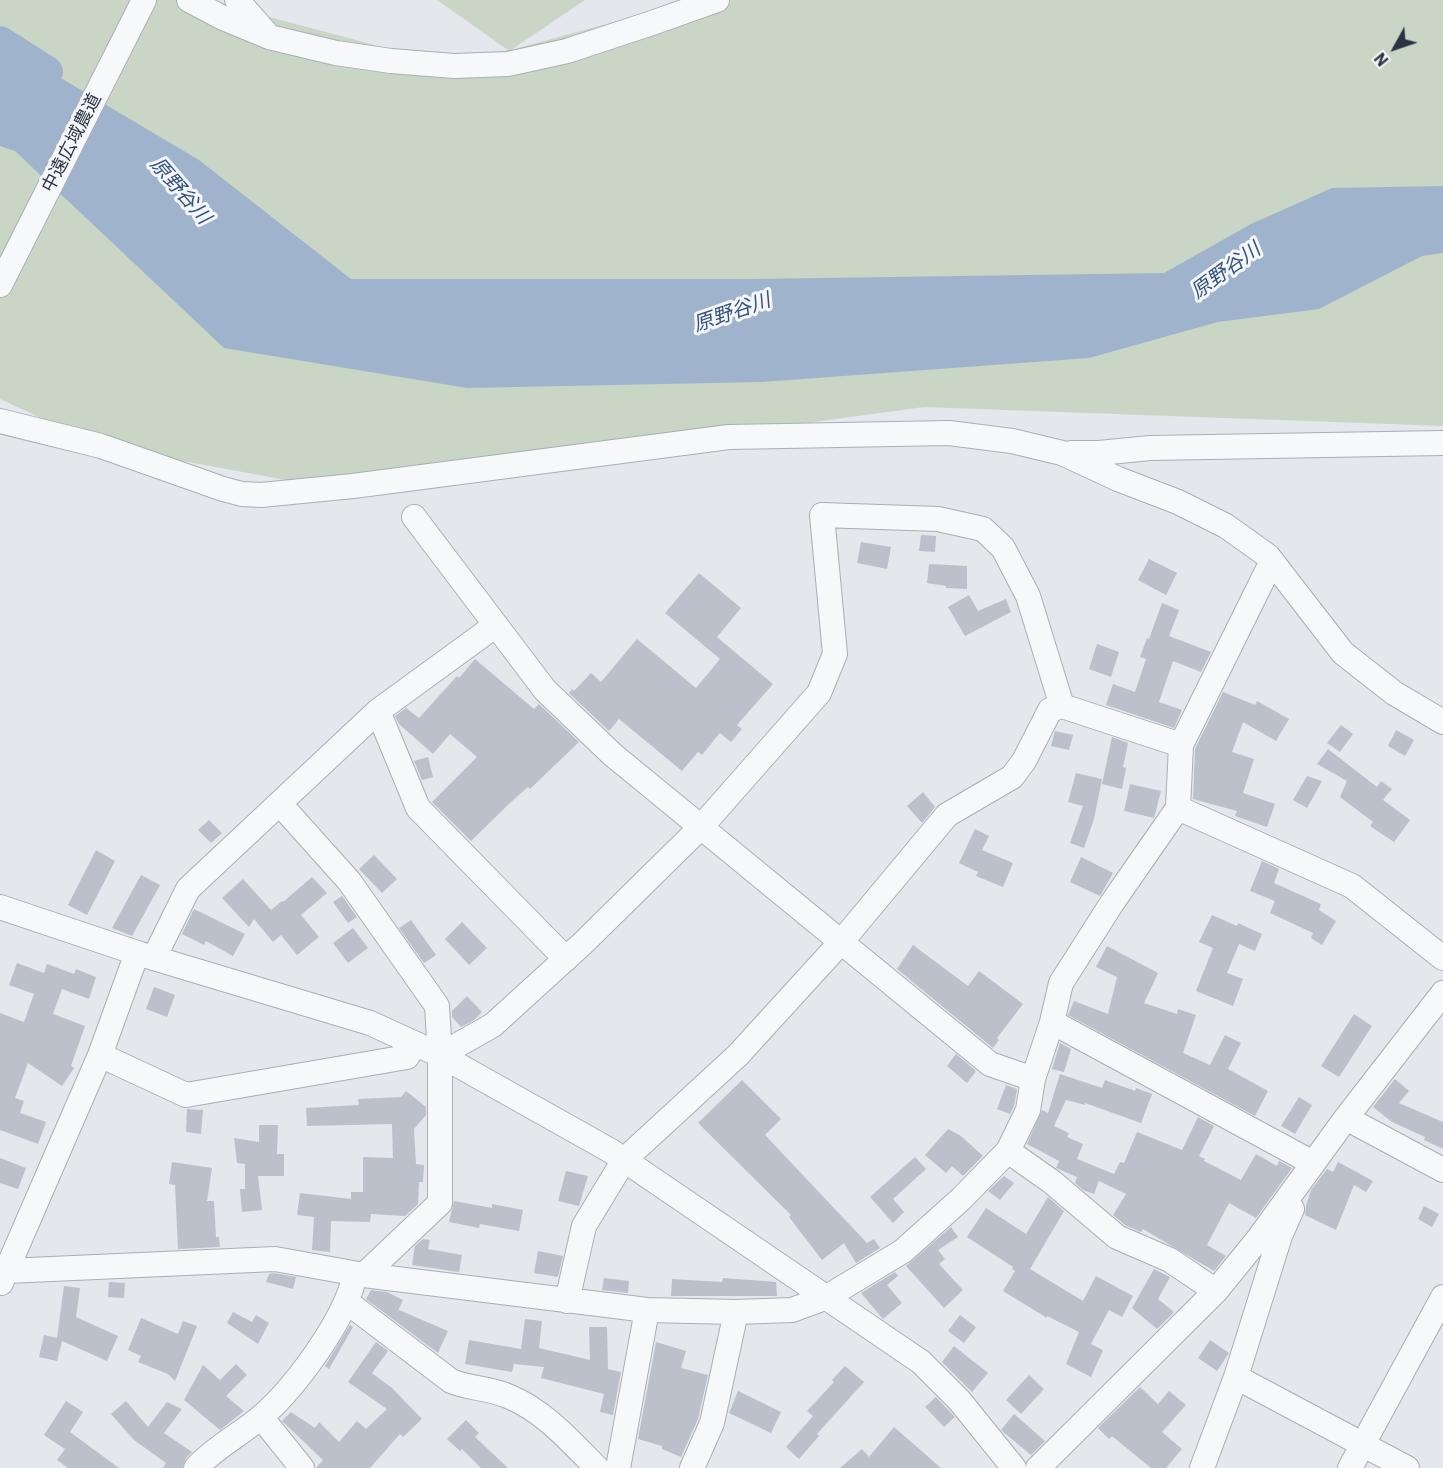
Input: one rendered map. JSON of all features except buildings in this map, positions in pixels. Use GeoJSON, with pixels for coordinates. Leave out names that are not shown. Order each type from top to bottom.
{"type":"FeatureCollection","features":[{"type":"Feature","properties":{"kind":"street"},"geometry":{"type":"LineString","coordinates":[[189,0],[223,18],[269,37],[336,53],[391,61],[454,66],[508,64],[567,51],[717,0]]}},
{"type":"Feature","properties":{"kind":"street"},"geometry":{"type":"LineString","coordinates":[[237,0],[269,37]]}},
{"type":"Feature","properties":{"kind":"street","name":"中遠広域農道"},"geometry":{"type":"LineString","coordinates":[[0,285],[143,2]]}},
{"type":"Feature","properties":{"kind":"street"},"geometry":{"type":"LineString","coordinates":[[0,422],[100,446],[223,489],[242,494],[261,495],[353,486],[729,437],[949,433],[1012,441],[1062,453],[1118,479],[1178,502],[1226,526],[1268,556],[1343,653],[1394,693],[1443,722]]}},
{"type":"Feature","properties":{"kind":"street"},"geometry":{"type":"LineString","coordinates":[[1062,453],[1099,453],[1150,448],[1443,443]]}},
{"type":"Feature","properties":{"kind":"street"},"geometry":{"type":"LineString","coordinates":[[440,1055],[493,1025],[566,959],[701,827],[819,693],[835,654],[822,515],[938,519],[983,529],[1003,548],[1028,596],[1062,706]]}},
{"type":"Feature","properties":{"kind":"street"},"geometry":{"type":"LineString","coordinates":[[414,517],[545,690],[613,755],[990,1064],[1033,1079]]}},
{"type":"Feature","properties":{"kind":"street"},"geometry":{"type":"LineString","coordinates":[[496,625],[378,711],[188,890],[146,956],[2,1274],[275,1259],[360,1274],[648,1310],[736,1312],[792,1310],[827,1297],[903,1251],[961,1199],[1008,1151],[1028,1110],[1033,1079],[1052,1022],[1061,983],[1112,903],[1178,808],[1181,745],[1272,561]]}},
{"type":"Feature","properties":{"kind":"street"},"geometry":{"type":"LineString","coordinates":[[567,1301],[584,1226],[624,1160],[738,1055],[842,941],[947,815],[1012,777],[1024,760],[1050,710],[1062,706],[1181,745]]}},
{"type":"Feature","properties":{"kind":"street"},"geometry":{"type":"LineString","coordinates":[[378,711],[418,808],[566,959]]}},
{"type":"Feature","properties":{"kind":"street"},"geometry":{"type":"LineString","coordinates":[[196,1468],[221,1444],[261,1417],[288,1389],[313,1359],[347,1302],[360,1274],[440,1203],[440,1055],[437,1006],[349,881],[280,804]]}},
{"type":"Feature","properties":{"kind":"street"},"geometry":{"type":"LineString","coordinates":[[1178,808],[1352,886],[1443,958]]}},
{"type":"Feature","properties":{"kind":"street"},"geometry":{"type":"LineString","coordinates":[[0,907],[146,956],[370,1023],[440,1055],[624,1160],[921,1362],[959,1400],[1014,1468]]}},
{"type":"Feature","properties":{"kind":"street"},"geometry":{"type":"LineString","coordinates":[[1038,1468],[1216,1291],[1443,993]]}},
{"type":"Feature","properties":{"kind":"street"},"geometry":{"type":"LineString","coordinates":[[1052,1022],[1312,1163]]}},
{"type":"Feature","properties":{"kind":"street"},"geometry":{"type":"LineString","coordinates":[[100,1055],[186,1095],[407,1057],[415,1044]]}},
{"type":"Feature","properties":{"kind":"street"},"geometry":{"type":"LineString","coordinates":[[1346,1118],[1443,1170]]}},
{"type":"Feature","properties":{"kind":"street"},"geometry":{"type":"LineString","coordinates":[[1008,1151],[1052,1182],[1117,1237],[1170,1260],[1216,1291]]}},
{"type":"Feature","properties":{"kind":"street"},"geometry":{"type":"LineString","coordinates":[[1202,1468],[1236,1377],[1280,1236],[1312,1163]]}},
{"type":"Feature","properties":{"kind":"street"},"geometry":{"type":"LineString","coordinates":[[1350,1468],[1443,1297]]}},
{"type":"Feature","properties":{"kind":"street"},"geometry":{"type":"LineString","coordinates":[[347,1302],[451,1381],[465,1387],[492,1391],[511,1397],[536,1412],[563,1434],[597,1468]]}},
{"type":"Feature","properties":{"kind":"street"},"geometry":{"type":"LineString","coordinates":[[618,1468],[648,1310]]}},
{"type":"Feature","properties":{"kind":"street"},"geometry":{"type":"LineString","coordinates":[[692,1468],[712,1423],[736,1312]]}},
{"type":"Feature","properties":{"kind":"street"},"geometry":{"type":"LineString","coordinates":[[1236,1377],[1407,1468]]}},
{"type":"Feature","properties":{"kind":"street"},"geometry":{"type":"LineString","coordinates":[[261,1417],[302,1468]]}},
{"type":"Feature","properties":{"kind":"green space"},"geometry":{"type":"Polygon","coordinates":[[[0,0],[205,0],[454,66],[508,50],[437,0],[585,0],[511,50],[694,0],[1443,0],[1443,426],[924,407],[330,488],[101,446],[0,399],[0,0]]]}},
{"type":"Feature","properties":{"kind":"water"},"geometry":{"type":"Polygon","coordinates":[[[0,42],[199,160],[351,279],[753,279],[1164,273],[1251,224],[1332,188],[1443,186],[1443,253],[1422,256],[1319,309],[1218,322],[1089,358],[762,382],[467,388],[224,348],[15,151],[0,146],[0,42]]]}},
{"type":"Feature","properties":{"kind":"waterway","name":"原野谷川"},"geometry":{"type":"LineString","coordinates":[[0,42],[47,72]]}}]}
